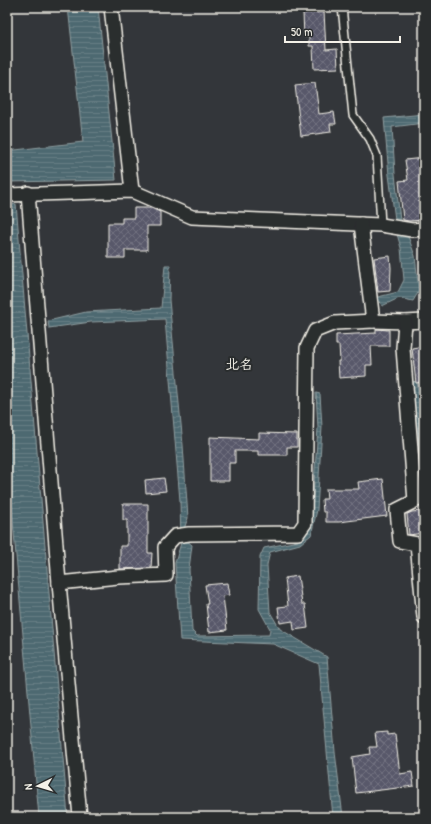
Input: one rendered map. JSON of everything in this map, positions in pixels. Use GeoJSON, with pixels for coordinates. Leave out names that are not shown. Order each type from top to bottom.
{"type":"FeatureCollection","features":[{"type":"Feature","properties":{"kind":"street"},"geometry":{"type":"LineString","coordinates":[[111,7],[132,191]]}},
{"type":"Feature","properties":{"kind":"street"},"geometry":{"type":"LineString","coordinates":[[7,194],[132,191],[192,217],[361,224],[418,229]]}},
{"type":"Feature","properties":{"kind":"street"},"geometry":{"type":"LineString","coordinates":[[28,193],[59,583],[80,817]]}},
{"type":"Feature","properties":{"kind":"street"},"geometry":{"type":"LineString","coordinates":[[361,224],[373,321]]}},
{"type":"Feature","properties":{"kind":"street"},"geometry":{"type":"LineString","coordinates":[[59,583],[118,577],[166,575],[165,547],[175,536],[189,534],[298,533],[305,523],[307,348],[315,331],[335,323],[373,321],[405,322],[424,320]]}},
{"type":"Feature","properties":{"kind":"street"},"geometry":{"type":"LineString","coordinates":[[405,322],[403,348],[415,501],[397,510],[400,541],[417,544],[424,617]]}},
{"type":"Feature","properties":{"kind":"lane"},"geometry":{"type":"LineString","coordinates":[[342,7],[353,115],[370,139],[377,156],[387,226]]}},
{"type":"Feature","properties":{"kind":"water"},"geometry":{"type":"Polygon","coordinates":[[[68,7],[98,7],[116,180],[7,182],[7,151],[83,142],[68,7]]]}},
{"type":"Feature","properties":{"kind":"water"},"geometry":{"type":"Polygon","coordinates":[[[424,114],[424,123],[392,127],[400,220],[415,256],[419,291],[413,301],[399,298],[382,306],[378,297],[398,292],[404,280],[401,248],[397,234],[389,175],[384,118],[424,114]]]}},
{"type":"Feature","properties":{"kind":"water"},"geometry":{"type":"Polygon","coordinates":[[[16,204],[68,817],[39,817],[7,453],[7,205],[16,204]]]}},
{"type":"Feature","properties":{"kind":"water"},"geometry":{"type":"Polygon","coordinates":[[[165,265],[170,265],[169,300],[183,445],[188,518],[185,526],[186,540],[192,545],[189,569],[192,631],[197,636],[269,635],[270,629],[259,609],[260,557],[264,548],[298,541],[308,532],[312,511],[318,428],[316,393],[320,394],[322,427],[317,510],[311,535],[300,544],[270,552],[267,565],[270,612],[280,629],[327,657],[335,752],[343,817],[333,817],[319,664],[273,644],[180,640],[175,563],[181,543],[180,501],[165,319],[91,322],[49,328],[48,321],[86,312],[161,308],[165,265]]]}},
{"type":"Feature","properties":{"kind":"water"},"geometry":{"type":"Polygon","coordinates":[[[417,381],[424,432],[424,488],[412,382],[417,381]]]}},
{"type":"Feature","properties":{"kind":"building"},"geometry":{"type":"Polygon","coordinates":[[[324,12],[326,50],[337,49],[338,68],[314,69],[313,46],[309,46],[309,37],[304,37],[303,13],[324,12]]]}},
{"type":"Feature","properties":{"kind":"building"},"geometry":{"type":"Polygon","coordinates":[[[315,83],[319,114],[334,112],[336,124],[330,124],[331,132],[301,136],[295,85],[315,83]]]}},
{"type":"Feature","properties":{"kind":"building"},"geometry":{"type":"Polygon","coordinates":[[[424,158],[424,220],[403,220],[399,181],[408,180],[405,160],[424,158]]]}},
{"type":"Feature","properties":{"kind":"building"},"geometry":{"type":"Polygon","coordinates":[[[134,208],[151,208],[160,212],[160,226],[147,226],[147,250],[125,250],[125,258],[108,258],[108,223],[122,223],[122,218],[134,218],[134,208]]]}},
{"type":"Feature","properties":{"kind":"building"},"geometry":{"type":"Polygon","coordinates":[[[390,256],[390,291],[378,292],[374,258],[390,256]]]}},
{"type":"Feature","properties":{"kind":"building"},"geometry":{"type":"Polygon","coordinates":[[[376,329],[389,330],[389,346],[371,346],[372,365],[366,365],[366,376],[339,378],[339,345],[336,345],[336,335],[376,333],[376,329]]]}},
{"type":"Feature","properties":{"kind":"building"},"geometry":{"type":"Polygon","coordinates":[[[424,346],[424,382],[416,383],[412,348],[424,346]]]}},
{"type":"Feature","properties":{"kind":"building"},"geometry":{"type":"Polygon","coordinates":[[[259,433],[297,434],[297,447],[287,447],[287,455],[258,455],[258,451],[235,451],[235,463],[229,463],[229,481],[210,481],[210,437],[259,439],[259,433]]]}},
{"type":"Feature","properties":{"kind":"building"},"geometry":{"type":"Polygon","coordinates":[[[164,478],[166,491],[146,493],[145,480],[164,478]]]}},
{"type":"Feature","properties":{"kind":"building"},"geometry":{"type":"Polygon","coordinates":[[[383,479],[387,516],[339,522],[326,522],[326,512],[323,512],[322,499],[327,499],[326,489],[359,489],[358,482],[383,479]]]}},
{"type":"Feature","properties":{"kind":"building"},"geometry":{"type":"Polygon","coordinates":[[[123,504],[148,504],[148,553],[152,553],[151,568],[120,569],[120,546],[127,546],[127,520],[123,520],[123,504]]]}},
{"type":"Feature","properties":{"kind":"building"},"geometry":{"type":"Polygon","coordinates":[[[420,511],[423,533],[409,535],[407,514],[420,511]]]}},
{"type":"Feature","properties":{"kind":"building"},"geometry":{"type":"Polygon","coordinates":[[[298,576],[302,604],[305,604],[308,628],[294,630],[293,621],[280,623],[278,607],[288,606],[285,578],[298,576]]]}},
{"type":"Feature","properties":{"kind":"building"},"geometry":{"type":"Polygon","coordinates":[[[227,583],[229,595],[223,596],[227,630],[209,632],[206,604],[208,604],[205,585],[227,583]]]}},
{"type":"Feature","properties":{"kind":"building"},"geometry":{"type":"Polygon","coordinates":[[[387,732],[387,735],[395,734],[400,774],[412,772],[414,786],[356,793],[352,757],[370,754],[369,747],[377,747],[375,733],[387,732]]]}},
{"type":"Feature","properties":{"kind":"district","name":"北名"},"geometry":{"type":"Point","coordinates":[239,364]}}]}
